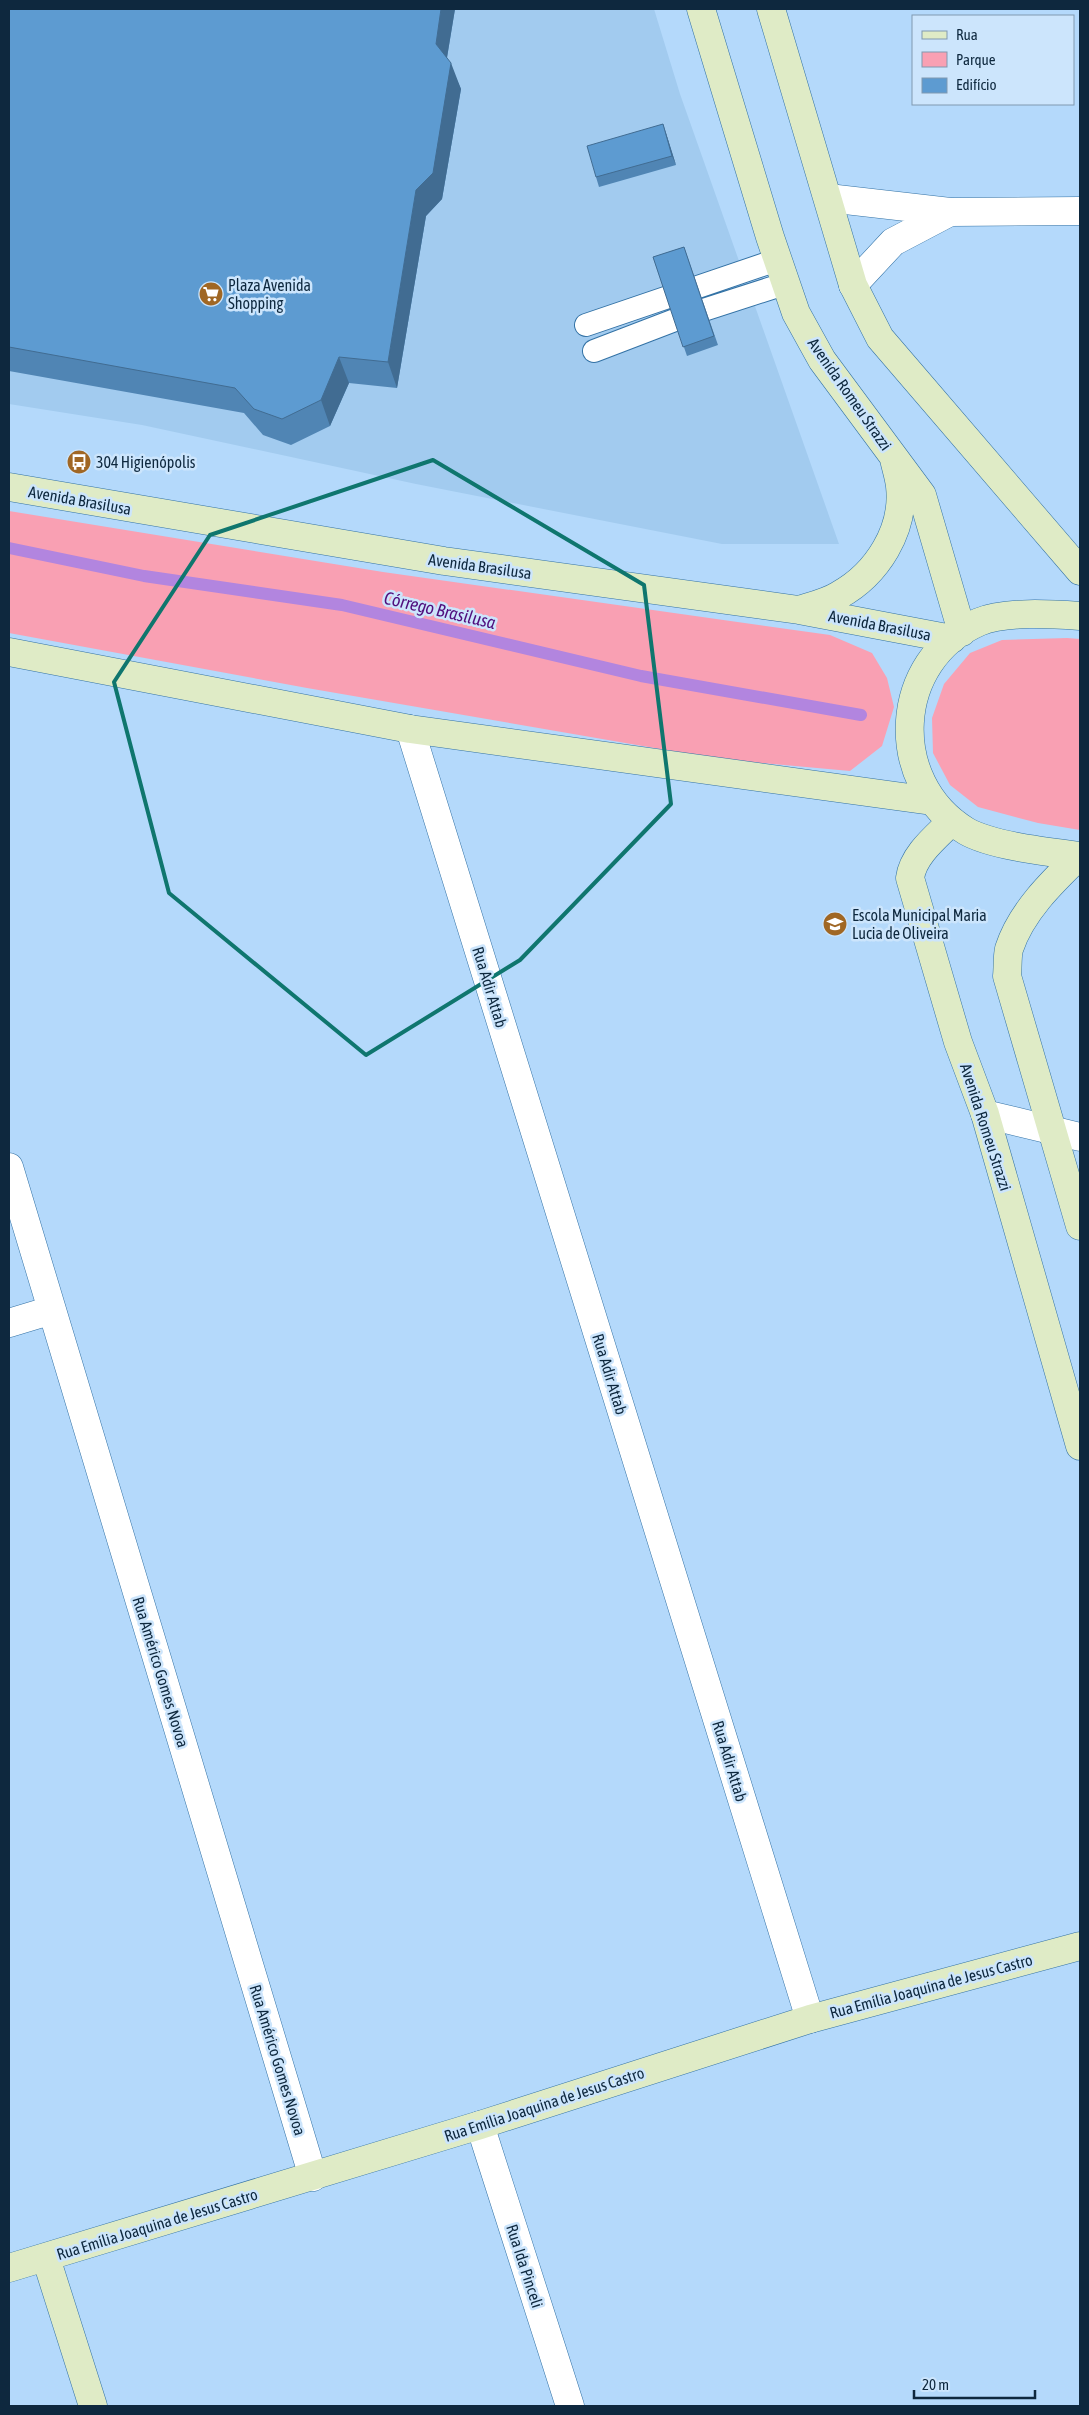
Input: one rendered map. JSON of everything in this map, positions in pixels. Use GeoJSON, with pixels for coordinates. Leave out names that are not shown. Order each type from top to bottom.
{"type":"FeatureCollection","features":[{"type":"Feature","properties":{"kind":"main road","name":"Avenida Romeu Strazzi"},"geometry":{"type":"LineString","coordinates":[[701,9],[781,272],[796,313],[822,360],[922,495],[957,635]]}},
{"type":"Feature","properties":{"kind":"main road"},"geometry":{"type":"LineString","coordinates":[[771,9],[853,285],[880,338],[1080,571]]}},
{"type":"Feature","properties":{"kind":"main road"},"geometry":{"type":"LineString","coordinates":[[799,610],[839,596],[866,577],[886,551],[897,520],[900,487],[893,456]]}},
{"type":"Feature","properties":{"kind":"main road","name":"Avenida Brasilusa"},"geometry":{"type":"LineString","coordinates":[[9,487],[444,561],[799,610],[957,635]]}},
{"type":"Feature","properties":{"kind":"main road"},"geometry":{"type":"LineString","coordinates":[[1080,616],[997,616],[979,622],[957,635],[937,654],[924,674],[915,694],[910,719],[910,743],[914,765],[920,782],[932,801],[952,821],[978,837],[1080,856]]}},
{"type":"Feature","properties":{"kind":"main road"},"geometry":{"type":"LineString","coordinates":[[9,652],[410,729],[932,801]]}},
{"type":"Feature","properties":{"kind":"main road","name":"Avenida Romeu Strazzi"},"geometry":{"type":"LineString","coordinates":[[952,821],[918,857],[911,868],[910,878],[958,1042],[985,1114],[1080,1446]]}},
{"type":"Feature","properties":{"kind":"main road"},"geometry":{"type":"LineString","coordinates":[[1080,856],[1050,884],[1018,928],[1009,951],[1007,976],[1080,1226]]}},
{"type":"Feature","properties":{"kind":"main road","name":"Rua Emília Joaquina de Jesus Castro"},"geometry":{"type":"LineString","coordinates":[[9,2268],[480,2125],[810,2018],[1080,1946]]}},
{"type":"Feature","properties":{"kind":"main road"},"geometry":{"type":"LineString","coordinates":[[46,2258],[93,2406]]}},
{"type":"Feature","properties":{"kind":"street"},"geometry":{"type":"LineString","coordinates":[[828,198],[950,212],[1080,211]]}},
{"type":"Feature","properties":{"kind":"street"},"geometry":{"type":"LineString","coordinates":[[853,285],[893,242],[950,212]]}},
{"type":"Feature","properties":{"kind":"street","name":"Rua Adir Attab"},"geometry":{"type":"LineString","coordinates":[[410,729],[810,2018]]}},
{"type":"Feature","properties":{"kind":"street"},"geometry":{"type":"LineString","coordinates":[[985,1114],[1080,1137]]}},
{"type":"Feature","properties":{"kind":"street","name":"Rua Américo Gomes Novoa"},"geometry":{"type":"LineString","coordinates":[[9,1167],[313,2177]]}},
{"type":"Feature","properties":{"kind":"street"},"geometry":{"type":"LineString","coordinates":[[9,1323],[52,1310]]}},
{"type":"Feature","properties":{"kind":"street","name":"Rua Ida Pinceli"},"geometry":{"type":"LineString","coordinates":[[480,2125],[570,2406]]}},
{"type":"Feature","properties":{"kind":"lane"},"geometry":{"type":"LineString","coordinates":[[586,325],[781,272]]}},
{"type":"Feature","properties":{"kind":"lane"},"geometry":{"type":"LineString","coordinates":[[594,351],[688,315],[781,272]]}},
{"type":"Feature","properties":{"kind":"highlighted area"},"geometry":{"type":"Polygon","coordinates":[[[433,460],[644,585],[671,804],[520,960],[366,1055],[169,893],[114,682],[210,535],[433,460]]]}},
{"type":"Feature","properties":{"kind":"shaded area"},"geometry":{"type":"Polygon","coordinates":[[[9,9],[654,9],[680,94],[839,544],[722,544],[416,484],[142,425],[9,404],[9,9]]]}},
{"type":"Feature","properties":{"kind":"green space"},"geometry":{"type":"Polygon","coordinates":[[[9,511],[383,572],[830,635],[872,653],[887,678],[894,707],[882,746],[850,771],[718,759],[307,688],[9,633],[9,511]]]}},
{"type":"Feature","properties":{"kind":"green space"},"geometry":{"type":"Polygon","coordinates":[[[1080,639],[1080,830],[1038,823],[978,807],[950,785],[933,753],[932,718],[944,684],[970,653],[1002,640],[1080,639]]]}},
{"type":"Feature","properties":{"kind":"building","name":"Plaza Avenida Shopping"},"geometry":{"type":"Polygon","coordinates":[[[9,9],[441,9],[436,44],[451,63],[433,173],[416,190],[388,362],[339,357],[321,400],[282,419],[254,409],[235,388],[9,347],[9,9]]]}},
{"type":"Feature","properties":{"kind":"building"},"geometry":{"type":"Polygon","coordinates":[[[663,124],[672,156],[596,177],[587,146],[663,124]]]}},
{"type":"Feature","properties":{"kind":"building"},"geometry":{"type":"Polygon","coordinates":[[[684,247],[714,336],[683,347],[653,257],[684,247]]]}},
{"type":"Feature","properties":{"kind":"waterway","name":"Córrego Brasilusa"},"geometry":{"type":"LineString","coordinates":[[9,548],[144,576],[342,605],[641,676],[861,715]]}},
{"type":"Feature","properties":{"kind":"place","name":"Plaza Avenida Shopping"},"geometry":{"type":"Point","coordinates":[211,294]}},
{"type":"Feature","properties":{"kind":"place","name":"304 Higienópolis"},"geometry":{"type":"Point","coordinates":[79,462]}},
{"type":"Feature","properties":{"kind":"place","name":"Escola Municipal Maria Lucia de Oliveira"},"geometry":{"type":"Point","coordinates":[835,924]}}]}
